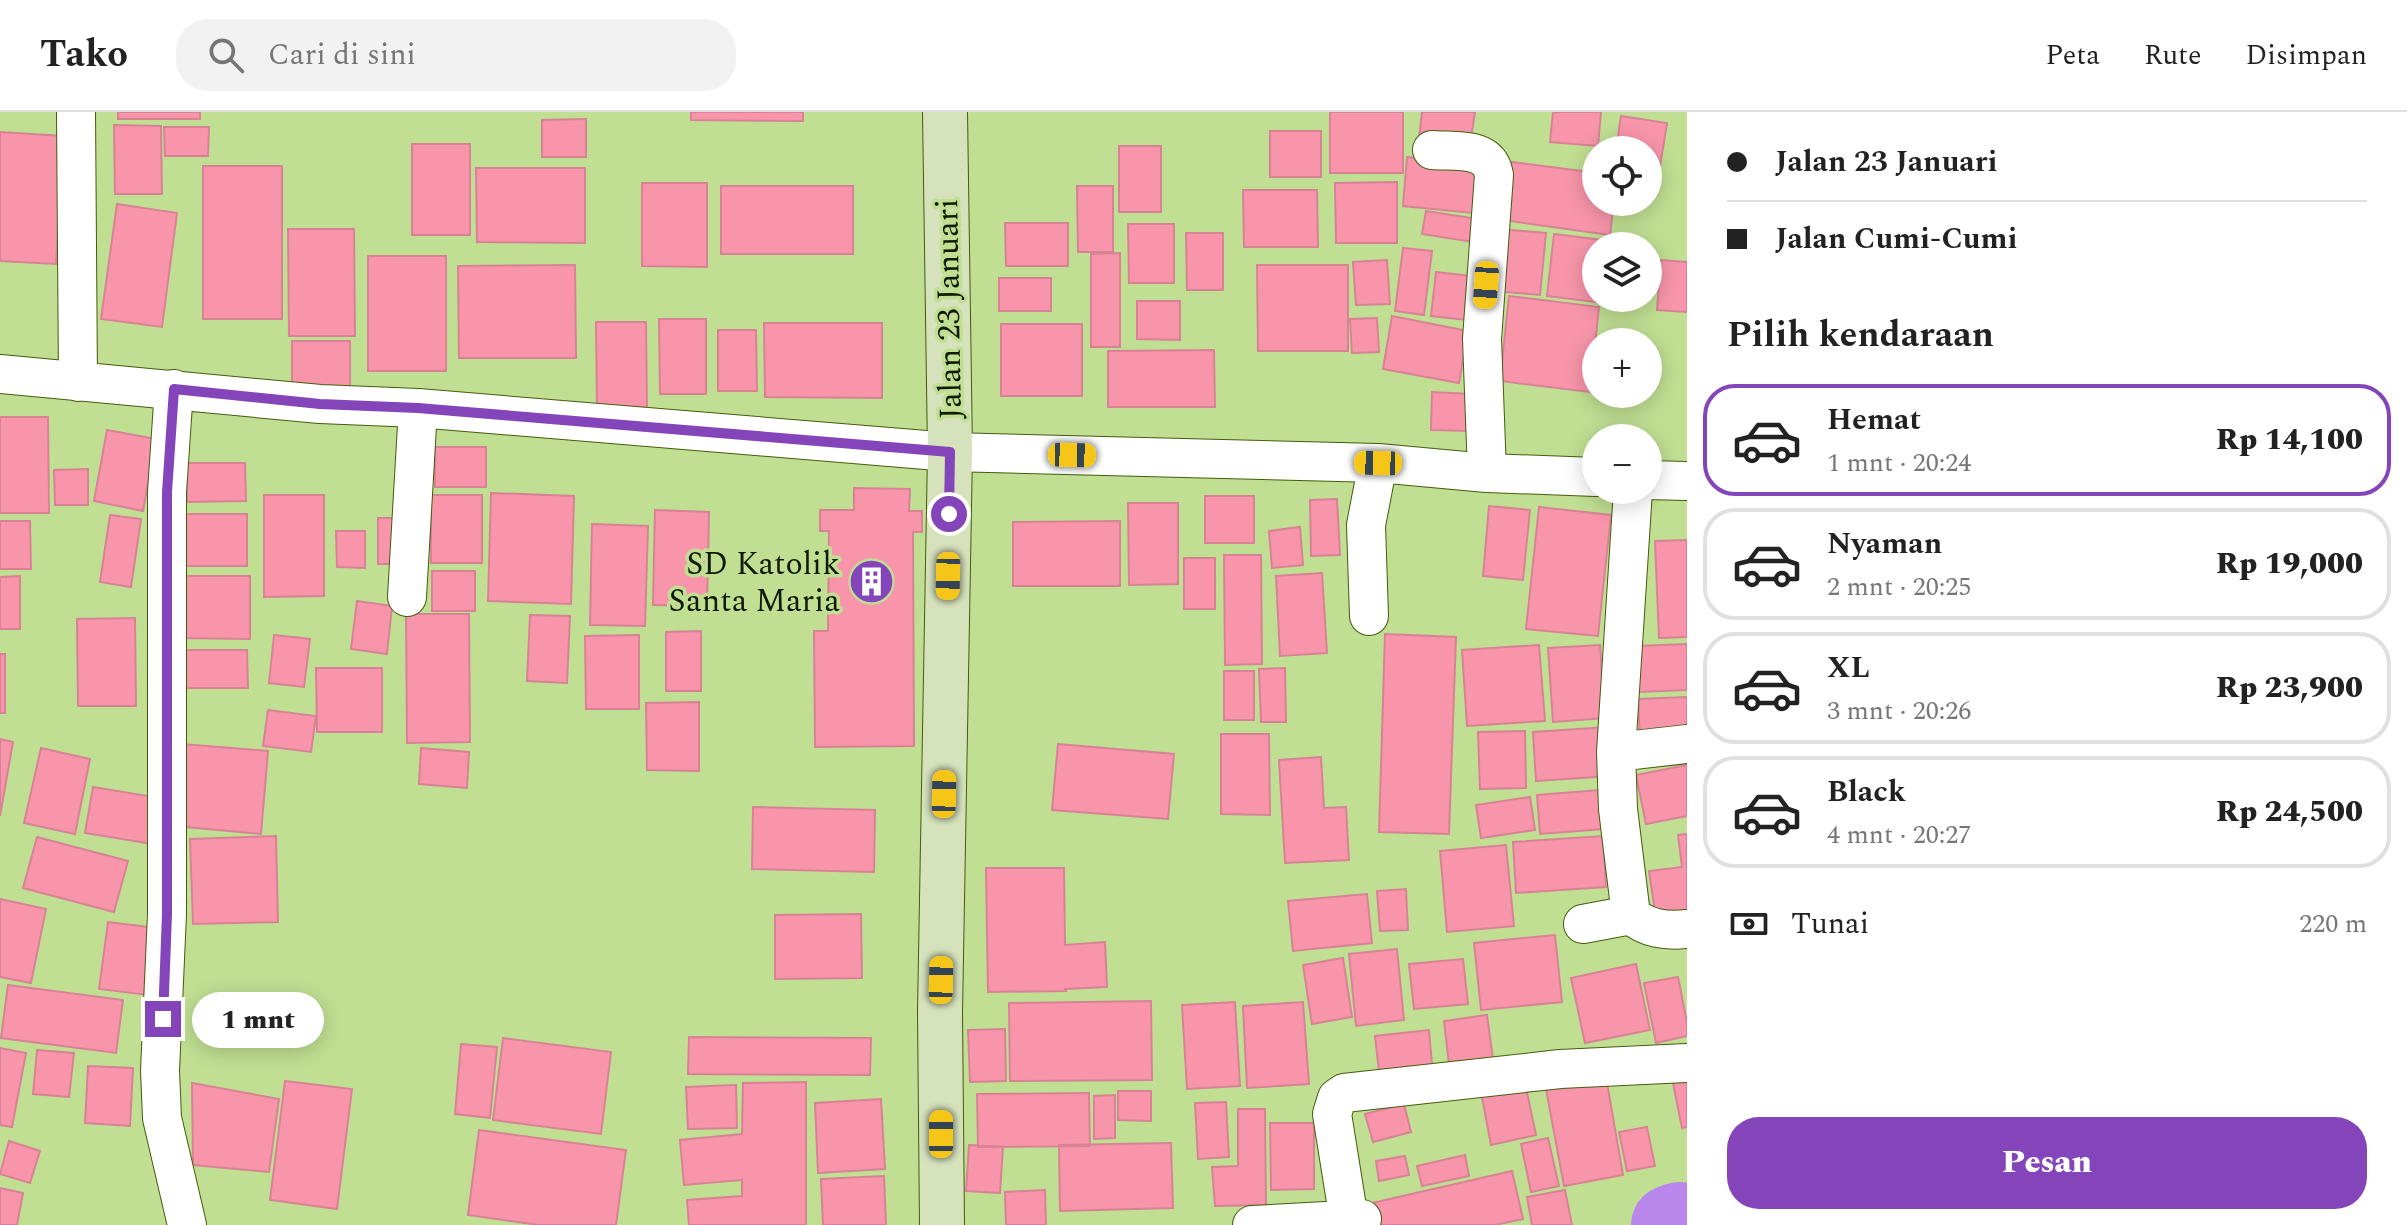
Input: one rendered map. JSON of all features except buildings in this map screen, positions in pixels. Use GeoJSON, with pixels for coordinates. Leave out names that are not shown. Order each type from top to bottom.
{"type":"FeatureCollection","features":[{"type":"Feature","properties":{"kind":"street"},"geometry":{"type":"LineString","coordinates":[[76,112],[78,382]]}},
{"type":"Feature","properties":{"kind":"street","name":"Jalan 23 Januari"},"geometry":{"type":"LineString","coordinates":[[942,1225],[940,1012],[950,452],[945,112]]}},
{"type":"Feature","properties":{"kind":"street"},"geometry":{"type":"LineString","coordinates":[[1432,150],[1480,153],[1489,160],[1494,175],[1482,339],[1487,473]]}},
{"type":"Feature","properties":{"kind":"street"},"geometry":{"type":"LineString","coordinates":[[0,374],[320,404],[418,408],[950,452],[1378,463],[1487,473],[1582,476]]}},
{"type":"Feature","properties":{"kind":"street"},"geometry":{"type":"LineString","coordinates":[[174,389],[167,492],[167,914],[160,1071],[162,1118],[187,1225]]}},
{"type":"Feature","properties":{"kind":"street"},"geometry":{"type":"LineString","coordinates":[[407,597],[418,408]]}},
{"type":"Feature","properties":{"kind":"street"},"geometry":{"type":"LineString","coordinates":[[1369,616],[1366,525],[1378,463]]}},
{"type":"Feature","properties":{"kind":"street"},"geometry":{"type":"LineString","coordinates":[[1662,480],[1687,481]]}},
{"type":"Feature","properties":{"kind":"street"},"geometry":{"type":"LineString","coordinates":[[1632,504],[1616,752],[1618,809],[1631,915],[1640,923],[1654,928],[1687,929]]}},
{"type":"Feature","properties":{"kind":"street"},"geometry":{"type":"LineString","coordinates":[[1616,752],[1687,744]]}},
{"type":"Feature","properties":{"kind":"street"},"geometry":{"type":"LineString","coordinates":[[1583,924],[1631,915]]}},
{"type":"Feature","properties":{"kind":"street"},"geometry":{"type":"LineString","coordinates":[[1252,1225],[1356,1220],[1332,1114],[1337,1098],[1344,1093],[1573,1068],[1687,1063]]}},
{"type":"Feature","properties":{"kind":"waterway"},"geometry":{"type":"LineString","coordinates":[[1671,1225],[1687,1223]]}},
{"type":"Feature","properties":{"kind":"place","name":"SD Katolik Santa Maria"},"geometry":{"type":"Point","coordinates":[871,581]}},
{"type":"Feature","properties":{"kind":"route"},"geometry":{"type":"LineString","coordinates":[[163,1019],[167,914],[167,492],[174,389],[320,404],[418,408],[950,452],[949,514]]}}]}
